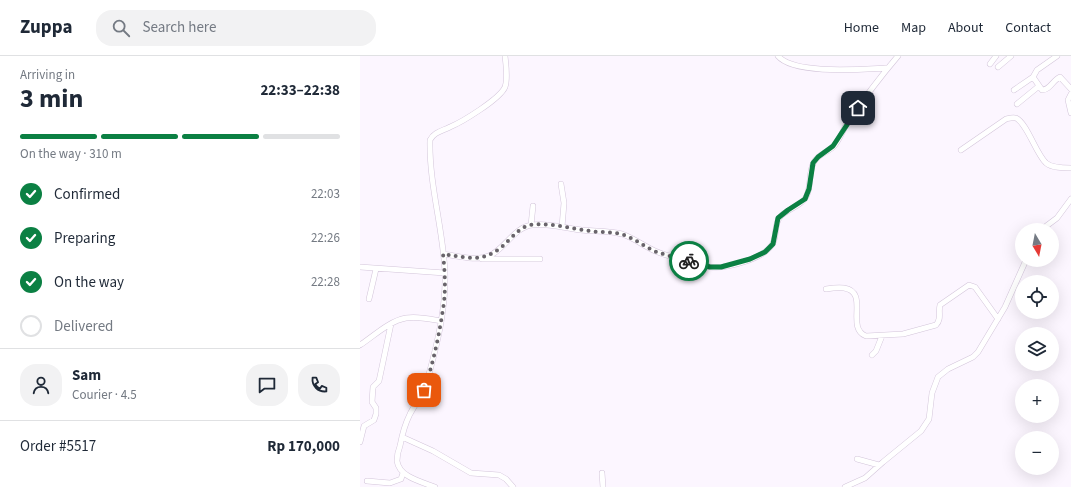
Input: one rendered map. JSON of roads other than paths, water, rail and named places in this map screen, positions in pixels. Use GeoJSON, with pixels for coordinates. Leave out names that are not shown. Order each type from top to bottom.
{"type":"FeatureCollection","features":[{"type":"Feature","properties":{"kind":"street"},"geometry":{"type":"LineString","coordinates":[[435,487],[403,473],[397,462],[397,456],[409,416],[424,390],[429,375],[444,308],[445,274],[433,178],[430,140],[435,134],[471,116],[504,90],[506,79],[505,56]]}},
{"type":"Feature","properties":{"kind":"street"},"geometry":{"type":"LineString","coordinates":[[778,56],[790,64],[809,68],[887,68]]}},
{"type":"Feature","properties":{"kind":"street"},"geometry":{"type":"LineString","coordinates":[[469,258],[481,258],[490,255],[526,226],[542,224],[594,232],[612,232],[623,235],[654,251],[715,268],[731,265],[761,254],[773,244],[778,218],[805,199],[809,189],[813,163],[818,157],[833,146],[858,108],[887,68],[898,56]]}},
{"type":"Feature","properties":{"kind":"street"},"geometry":{"type":"LineString","coordinates":[[990,64],[996,56]]}},
{"type":"Feature","properties":{"kind":"street"},"geometry":{"type":"LineString","coordinates":[[998,68],[1011,56]]}},
{"type":"Feature","properties":{"kind":"street"},"geometry":{"type":"LineString","coordinates":[[1014,90],[1033,77],[1036,70],[1056,56]]}},
{"type":"Feature","properties":{"kind":"street"},"geometry":{"type":"LineString","coordinates":[[1033,77],[1042,90],[1045,90],[1057,78],[1060,77],[1071,89]]}},
{"type":"Feature","properties":{"kind":"street"},"geometry":{"type":"LineString","coordinates":[[1016,104],[1039,86]]}},
{"type":"Feature","properties":{"kind":"street"},"geometry":{"type":"LineString","coordinates":[[1071,94],[1068,100],[1071,113]]}},
{"type":"Feature","properties":{"kind":"street"},"geometry":{"type":"LineString","coordinates":[[961,150],[1011,117],[1016,118],[1022,124],[1047,163],[1056,167],[1071,168]]}},
{"type":"Feature","properties":{"kind":"street"},"geometry":{"type":"LineString","coordinates":[[562,184],[564,203],[562,227]]}},
{"type":"Feature","properties":{"kind":"street"},"geometry":{"type":"LineString","coordinates":[[1050,223],[1057,218],[1071,199]]}},
{"type":"Feature","properties":{"kind":"street"},"geometry":{"type":"LineString","coordinates":[[531,225],[533,206]]}},
{"type":"Feature","properties":{"kind":"street"},"geometry":{"type":"LineString","coordinates":[[443,254],[492,260],[540,259]]}},
{"type":"Feature","properties":{"kind":"street"},"geometry":{"type":"LineString","coordinates":[[360,267],[445,274]]}},
{"type":"Feature","properties":{"kind":"street"},"geometry":{"type":"LineString","coordinates":[[845,487],[865,478],[921,431],[929,419],[932,393],[938,377],[948,369],[973,357],[978,352],[998,320],[1023,267]]}},
{"type":"Feature","properties":{"kind":"street"},"geometry":{"type":"LineString","coordinates":[[369,299],[376,269]]}},
{"type":"Feature","properties":{"kind":"street"},"geometry":{"type":"LineString","coordinates":[[826,289],[844,288],[851,290],[856,297],[857,326],[862,334],[870,336],[903,334],[936,325],[939,320],[940,305],[969,284],[975,287],[998,320]]}},
{"type":"Feature","properties":{"kind":"street"},"geometry":{"type":"LineString","coordinates":[[360,345],[391,324],[406,318],[441,321]]}},
{"type":"Feature","properties":{"kind":"street"},"geometry":{"type":"LineString","coordinates":[[360,442],[364,426],[374,420],[376,414],[376,408],[372,402],[374,387],[379,381],[391,324]]}},
{"type":"Feature","properties":{"kind":"street"},"geometry":{"type":"LineString","coordinates":[[872,355],[876,351],[882,336]]}},
{"type":"Feature","properties":{"kind":"street"},"geometry":{"type":"LineString","coordinates":[[402,437],[433,451],[471,473],[499,475],[513,487]]}},
{"type":"Feature","properties":{"kind":"street"},"geometry":{"type":"LineString","coordinates":[[857,459],[879,465]]}},
{"type":"Feature","properties":{"kind":"street"},"geometry":{"type":"LineString","coordinates":[[367,481],[390,483],[401,479],[403,473]]}},
{"type":"Feature","properties":{"kind":"street"},"geometry":{"type":"LineString","coordinates":[[602,473],[603,487]]}}]}
